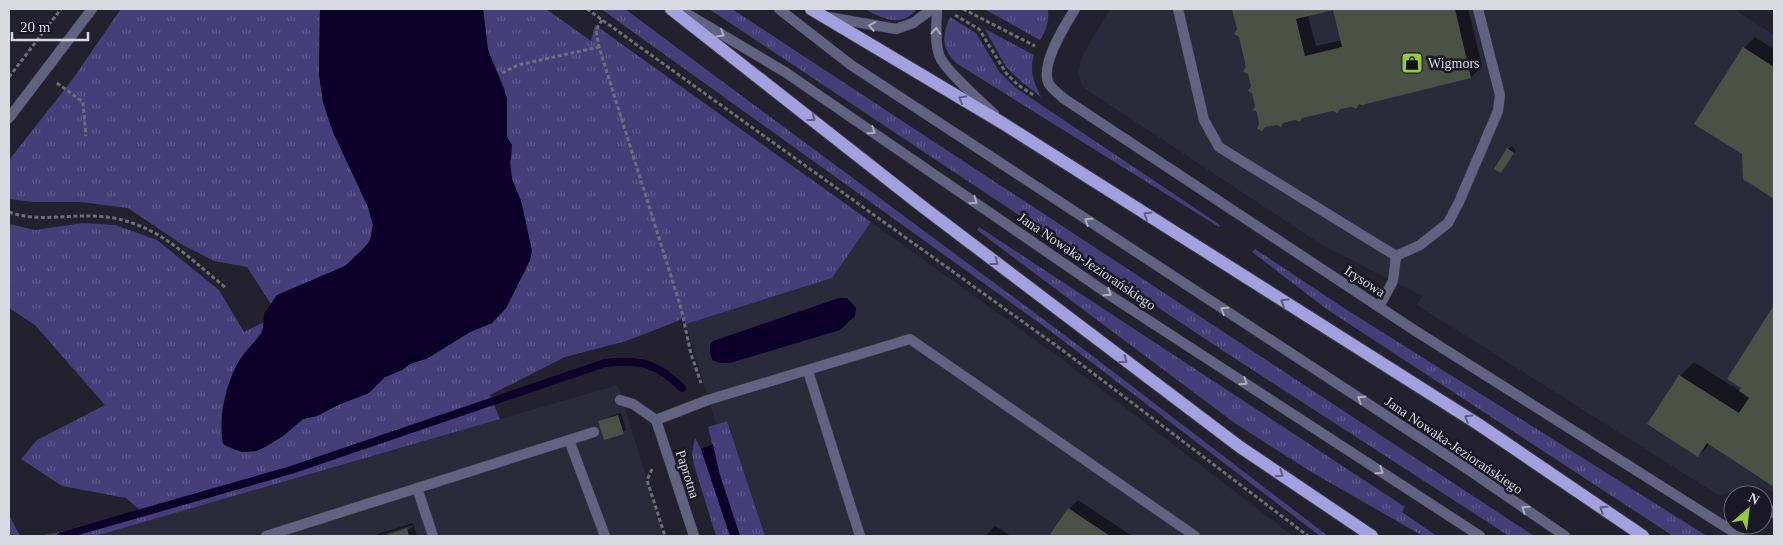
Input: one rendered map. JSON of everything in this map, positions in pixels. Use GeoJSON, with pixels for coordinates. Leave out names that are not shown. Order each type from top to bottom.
{"type":"FeatureCollection","features":[{"type":"Feature","properties":{"kind":"main road"},"geometry":{"type":"LineString","coordinates":[[671,9],[923,207],[1240,447],[1372,536]]}},
{"type":"Feature","properties":{"kind":"main road"},"geometry":{"type":"LineString","coordinates":[[811,9],[1004,124],[1478,424],[1643,536]]}},
{"type":"Feature","properties":{"kind":"street"},"geometry":{"type":"LineString","coordinates":[[9,118],[92,9]]}},
{"type":"Feature","properties":{"kind":"street","name":"Jana Nowaka-Jeziorańskiego"},"geometry":{"type":"LineString","coordinates":[[679,9],[785,72],[1114,298],[1480,536]]}},
{"type":"Feature","properties":{"kind":"street","name":"Jana Nowaka-Jeziorańskiego"},"geometry":{"type":"LineString","coordinates":[[780,9],[851,65],[1458,463],[1565,536]]}},
{"type":"Feature","properties":{"kind":"street"},"geometry":{"type":"LineString","coordinates":[[824,17],[896,29],[913,22],[932,9]]}},
{"type":"Feature","properties":{"kind":"street"},"geometry":{"type":"LineString","coordinates":[[937,9],[936,40],[939,56],[952,72],[1004,124]]}},
{"type":"Feature","properties":{"kind":"street","name":"Irysowa"},"geometry":{"type":"LineString","coordinates":[[1075,9],[1046,68],[1049,83],[1063,98],[1379,307],[1740,536]]}},
{"type":"Feature","properties":{"kind":"street"},"geometry":{"type":"LineString","coordinates":[[1178,9],[1204,120],[1219,147],[1396,256]]}},
{"type":"Feature","properties":{"kind":"street"},"geometry":{"type":"LineString","coordinates":[[1396,256],[1420,246],[1448,223],[1498,111],[1500,95],[1478,9]]}},
{"type":"Feature","properties":{"kind":"street"},"geometry":{"type":"LineString","coordinates":[[1379,307],[1393,281],[1396,256]]}},
{"type":"Feature","properties":{"kind":"street"},"geometry":{"type":"LineString","coordinates":[[620,400],[633,404],[656,420],[708,400],[910,339],[1195,536]]}},
{"type":"Feature","properties":{"kind":"street"},"geometry":{"type":"LineString","coordinates":[[808,371],[860,536]]}},
{"type":"Feature","properties":{"kind":"street","name":"Paprotna"},"geometry":{"type":"LineString","coordinates":[[656,420],[694,536]]}},
{"type":"Feature","properties":{"kind":"street"},"geometry":{"type":"LineString","coordinates":[[266,536],[594,432]]}},
{"type":"Feature","properties":{"kind":"street"},"geometry":{"type":"LineString","coordinates":[[569,440],[605,536]]}},
{"type":"Feature","properties":{"kind":"street"},"geometry":{"type":"LineString","coordinates":[[417,488],[433,536]]}},
{"type":"Feature","properties":{"kind":"path"},"geometry":{"type":"LineString","coordinates":[[9,77],[61,9]]}},
{"type":"Feature","properties":{"kind":"path"},"geometry":{"type":"LineString","coordinates":[[587,9],[1065,352],[1308,536]]}},
{"type":"Feature","properties":{"kind":"path"},"geometry":{"type":"LineString","coordinates":[[963,9],[1051,55]]}},
{"type":"Feature","properties":{"kind":"path"},"geometry":{"type":"LineString","coordinates":[[602,20],[596,30],[599,48],[681,308],[691,354],[708,400]]}},
{"type":"Feature","properties":{"kind":"path"},"geometry":{"type":"LineString","coordinates":[[502,73],[518,65],[599,48]]}},
{"type":"Feature","properties":{"kind":"path"},"geometry":{"type":"LineString","coordinates":[[67,90],[83,102],[86,136]]}},
{"type":"Feature","properties":{"kind":"path"},"geometry":{"type":"LineString","coordinates":[[9,212],[17,216],[44,218],[92,216],[124,219],[143,226],[170,242],[226,288]]}},
{"type":"Feature","properties":{"kind":"path"},"geometry":{"type":"LineString","coordinates":[[652,463],[647,480],[665,536]]}},
{"type":"Feature","properties":{"kind":"shaded area"},"geometry":{"type":"Polygon","coordinates":[[[320,9],[483,9],[488,50],[507,98],[507,137],[512,145],[510,163],[512,179],[521,201],[532,251],[530,260],[506,308],[492,323],[470,332],[428,358],[410,364],[402,370],[385,377],[369,393],[338,405],[317,416],[303,419],[283,436],[265,447],[256,451],[242,452],[223,444],[223,412],[227,390],[235,369],[244,354],[261,334],[264,314],[277,295],[345,266],[369,242],[373,225],[368,207],[333,132],[323,102],[319,74],[320,9]]]}},
{"type":"Feature","properties":{"kind":"shaded area"},"geometry":{"type":"Polygon","coordinates":[[[1110,9],[1734,9],[1774,35],[1774,493],[1773,485],[1723,485],[1723,494],[1718,495],[1417,305],[1422,296],[1322,245],[1083,87],[1078,73],[1082,56],[1110,9]]]}},
{"type":"Feature","properties":{"kind":"shaded area"},"geometry":{"type":"Polygon","coordinates":[[[871,222],[1059,357],[1293,536],[765,536],[727,421],[716,424],[686,324],[832,278],[871,222]]]}},
{"type":"Feature","properties":{"kind":"shaded area"},"geometry":{"type":"Polygon","coordinates":[[[839,298],[847,298],[856,308],[855,316],[840,330],[730,363],[720,363],[712,360],[710,345],[713,341],[839,298]]]}},
{"type":"Feature","properties":{"kind":"shaded area"},"geometry":{"type":"Polygon","coordinates":[[[618,385],[664,536],[92,536],[106,533],[618,385]]]}},
{"type":"Feature","properties":{"kind":"shaded area"},"geometry":{"type":"Polygon","coordinates":[[[713,444],[719,472],[740,536],[730,536],[701,449],[713,444]]]}},
{"type":"Feature","properties":{"kind":"green space"},"geometry":{"type":"Polygon","coordinates":[[[121,9],[320,9],[319,74],[323,102],[333,132],[368,207],[373,225],[369,242],[345,266],[277,295],[271,304],[247,267],[214,261],[183,245],[128,208],[81,202],[34,202],[9,199],[9,160],[72,80],[121,9]]]}},
{"type":"Feature","properties":{"kind":"green space"},"geometry":{"type":"Polygon","coordinates":[[[483,9],[546,9],[591,41],[595,25],[871,222],[832,278],[686,324],[683,316],[678,321],[626,341],[565,357],[490,395],[500,419],[106,533],[92,536],[38,536],[56,533],[140,510],[126,498],[62,486],[21,459],[37,440],[105,405],[35,325],[9,308],[9,224],[35,230],[83,223],[115,225],[157,240],[219,290],[244,332],[264,322],[259,335],[239,361],[230,380],[222,412],[222,435],[226,446],[242,452],[256,451],[265,447],[283,436],[303,419],[317,416],[338,405],[369,393],[385,377],[402,370],[410,364],[428,358],[470,332],[492,323],[506,308],[526,269],[532,251],[521,201],[512,179],[510,163],[512,153],[507,137],[505,90],[488,50],[483,9]]]}},
{"type":"Feature","properties":{"kind":"green space"},"geometry":{"type":"Polygon","coordinates":[[[601,9],[625,9],[1090,354],[1328,536],[1320,536],[1049,330],[601,9]]]}},
{"type":"Feature","properties":{"kind":"green space"},"geometry":{"type":"Polygon","coordinates":[[[709,9],[732,9],[1534,536],[1509,536],[1225,352],[709,9]]]}},
{"type":"Feature","properties":{"kind":"green space"},"geometry":{"type":"Polygon","coordinates":[[[865,9],[917,9],[905,18],[892,20],[878,16],[865,9]]]}},
{"type":"Feature","properties":{"kind":"green space"},"geometry":{"type":"Polygon","coordinates":[[[984,9],[1048,9],[1047,25],[1040,40],[984,9]]]}},
{"type":"Feature","properties":{"kind":"green space"},"geometry":{"type":"Polygon","coordinates":[[[950,17],[976,33],[1000,73],[1016,88],[1220,225],[1219,227],[956,63],[945,47],[944,42],[945,30],[950,17]]]}},
{"type":"Feature","properties":{"kind":"green space"},"geometry":{"type":"Polygon","coordinates":[[[985,29],[1034,55],[1033,76],[1041,97],[1006,67],[985,29]]]}},
{"type":"Feature","properties":{"kind":"green space"},"geometry":{"type":"Polygon","coordinates":[[[979,227],[1405,507],[1402,512],[1437,536],[1423,536],[1313,473],[1236,424],[977,230],[979,227]]]}},
{"type":"Feature","properties":{"kind":"green space"},"geometry":{"type":"Polygon","coordinates":[[[1255,249],[1347,310],[1707,536],[1673,536],[1328,310],[1252,252],[1255,249]]]}},
{"type":"Feature","properties":{"kind":"green space"},"geometry":{"type":"Polygon","coordinates":[[[727,421],[765,536],[740,536],[719,472],[708,427],[727,421]]]}},
{"type":"Feature","properties":{"kind":"green space"},"geometry":{"type":"Polygon","coordinates":[[[695,438],[701,449],[730,536],[716,536],[694,465],[692,453],[695,438]]]}},
{"type":"Feature","properties":{"kind":"green space"},"geometry":{"type":"Polygon","coordinates":[[[9,515],[20,536],[9,536],[9,515]]]}},
{"type":"Feature","properties":{"kind":"building"},"geometry":{"type":"Polygon","coordinates":[[[1232,9],[1455,9],[1471,78],[1362,105],[1359,104],[1356,109],[1352,107],[1340,109],[1337,113],[1333,111],[1302,118],[1300,122],[1295,120],[1283,123],[1281,127],[1277,125],[1265,127],[1262,131],[1257,129],[1259,124],[1257,112],[1253,110],[1255,106],[1252,93],[1248,91],[1251,86],[1248,74],[1243,72],[1246,67],[1239,37],[1234,34],[1237,29],[1232,9]],[[1333,10],[1296,19],[1305,56],[1342,47],[1333,10]]]}},
{"type":"Feature","properties":{"kind":"building"},"geometry":{"type":"Polygon","coordinates":[[[1743,47],[1774,67],[1774,199],[1743,179],[1742,154],[1694,124],[1743,47]]]}},
{"type":"Feature","properties":{"kind":"building"},"geometry":{"type":"Polygon","coordinates":[[[1507,148],[1514,153],[1501,173],[1494,169],[1507,148]]]}},
{"type":"Feature","properties":{"kind":"building"},"geometry":{"type":"Polygon","coordinates":[[[1774,305],[1774,487],[1707,443],[1698,457],[1647,424],[1679,375],[1739,413],[1749,398],[1739,391],[1741,388],[1727,379],[1774,305]]]}},
{"type":"Feature","properties":{"kind":"building"},"geometry":{"type":"Polygon","coordinates":[[[618,415],[624,434],[604,440],[598,421],[618,415]]]}},
{"type":"Feature","properties":{"kind":"building"},"geometry":{"type":"Polygon","coordinates":[[[1068,508],[1110,536],[1049,536],[1068,508]]]}},
{"type":"Feature","properties":{"kind":"building"},"geometry":{"type":"Polygon","coordinates":[[[407,528],[409,536],[384,536],[407,528]]]}},
{"type":"Feature","properties":{"kind":"waterway"},"geometry":{"type":"LineString","coordinates":[[61,536],[291,470],[605,363],[628,362],[647,365],[664,373],[682,388]]}},
{"type":"Feature","properties":{"kind":"place","name":"Wigmors"},"geometry":{"type":"Point","coordinates":[1412,63]}}]}
